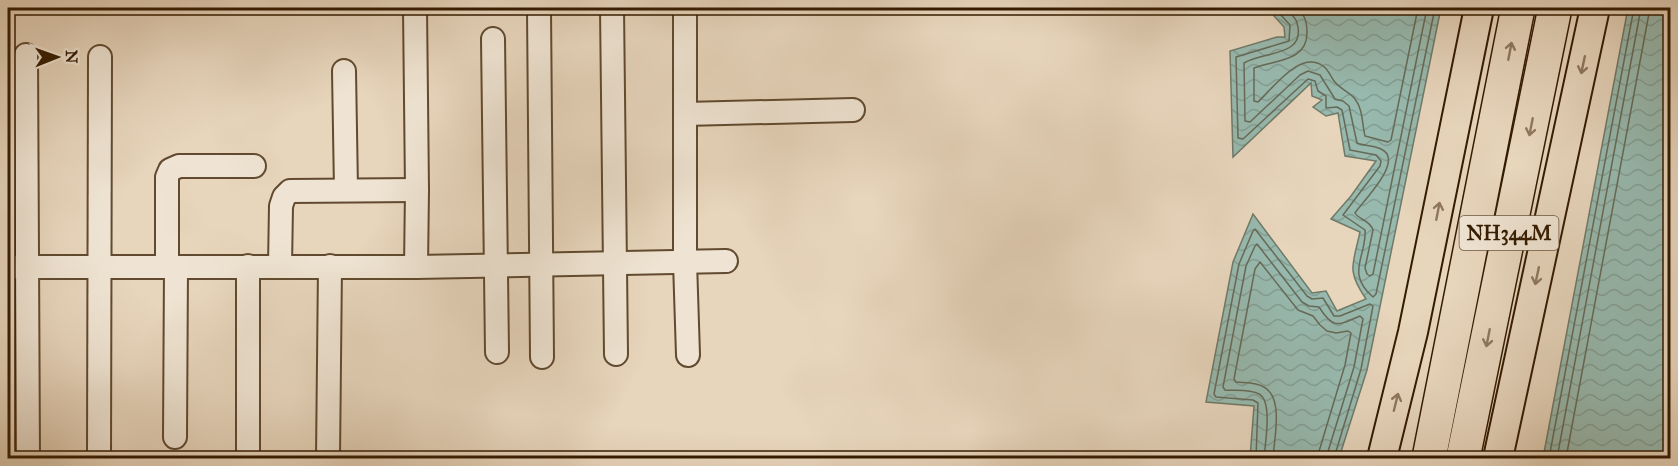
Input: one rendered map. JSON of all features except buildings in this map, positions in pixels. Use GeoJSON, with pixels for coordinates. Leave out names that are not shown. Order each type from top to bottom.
{"type":"FeatureCollection","features":[{"type":"Feature","properties":{"kind":"highway","name":"NH344M"},"geometry":{"type":"LineString","coordinates":[[1429,459],[1518,8]]}},
{"type":"Feature","properties":{"kind":"highway","name":"NH344M"},"geometry":{"type":"LineString","coordinates":[[1463,459],[1555,8]]}},
{"type":"Feature","properties":{"kind":"main road"},"geometry":{"type":"LineString","coordinates":[[1382,459],[1413,332],[1479,8]]}},
{"type":"Feature","properties":{"kind":"main road"},"geometry":{"type":"LineString","coordinates":[[1498,459],[1595,8]]}},
{"type":"Feature","properties":{"kind":"street"},"geometry":{"type":"LineString","coordinates":[[415,8],[416,267]]}},
{"type":"Feature","properties":{"kind":"street"},"geometry":{"type":"LineString","coordinates":[[612,8],[616,354]]}},
{"type":"Feature","properties":{"kind":"street"},"geometry":{"type":"LineString","coordinates":[[685,8],[685,262],[688,355]]}},
{"type":"Feature","properties":{"kind":"street"},"geometry":{"type":"LineString","coordinates":[[539,9],[542,357]]}},
{"type":"Feature","properties":{"kind":"street"},"geometry":{"type":"LineString","coordinates":[[493,39],[497,352]]}},
{"type":"Feature","properties":{"kind":"street"},"geometry":{"type":"LineString","coordinates":[[26,55],[17,267],[28,459]]}},
{"type":"Feature","properties":{"kind":"street"},"geometry":{"type":"LineString","coordinates":[[99,459],[100,57]]}},
{"type":"Feature","properties":{"kind":"street"},"geometry":{"type":"LineString","coordinates":[[344,71],[346,190]]}},
{"type":"Feature","properties":{"kind":"street"},"geometry":{"type":"LineString","coordinates":[[685,114],[853,110]]}},
{"type":"Feature","properties":{"kind":"street"},"geometry":{"type":"LineString","coordinates":[[175,437],[167,177],[170,170],[178,166],[254,165]]}},
{"type":"Feature","properties":{"kind":"street"},"geometry":{"type":"LineString","coordinates":[[280,266],[282,206],[284,197],[290,191],[299,189],[417,190]]}},
{"type":"Feature","properties":{"kind":"street"},"geometry":{"type":"LineString","coordinates":[[17,267],[416,267],[726,261]]}},
{"type":"Feature","properties":{"kind":"street"},"geometry":{"type":"LineString","coordinates":[[248,266],[248,459]]}},
{"type":"Feature","properties":{"kind":"street"},"geometry":{"type":"LineString","coordinates":[[328,459],[330,267]]}},
{"type":"Feature","properties":{"kind":"water"},"geometry":{"type":"Polygon","coordinates":[[[1273,8],[1441,8],[1367,370],[1339,458],[1250,458],[1254,406],[1206,402],[1233,262],[1253,214],[1312,293],[1326,291],[1337,311],[1366,299],[1353,274],[1360,232],[1331,219],[1376,161],[1345,156],[1338,113],[1326,116],[1313,107],[1322,100],[1312,96],[1311,83],[1233,157],[1230,51],[1277,37],[1285,37],[1284,27],[1274,16],[1273,8]]]}},
{"type":"Feature","properties":{"kind":"water"},"geometry":{"type":"Polygon","coordinates":[[[1628,8],[1670,8],[1670,458],[1543,458],[1628,8]]]}}]}
